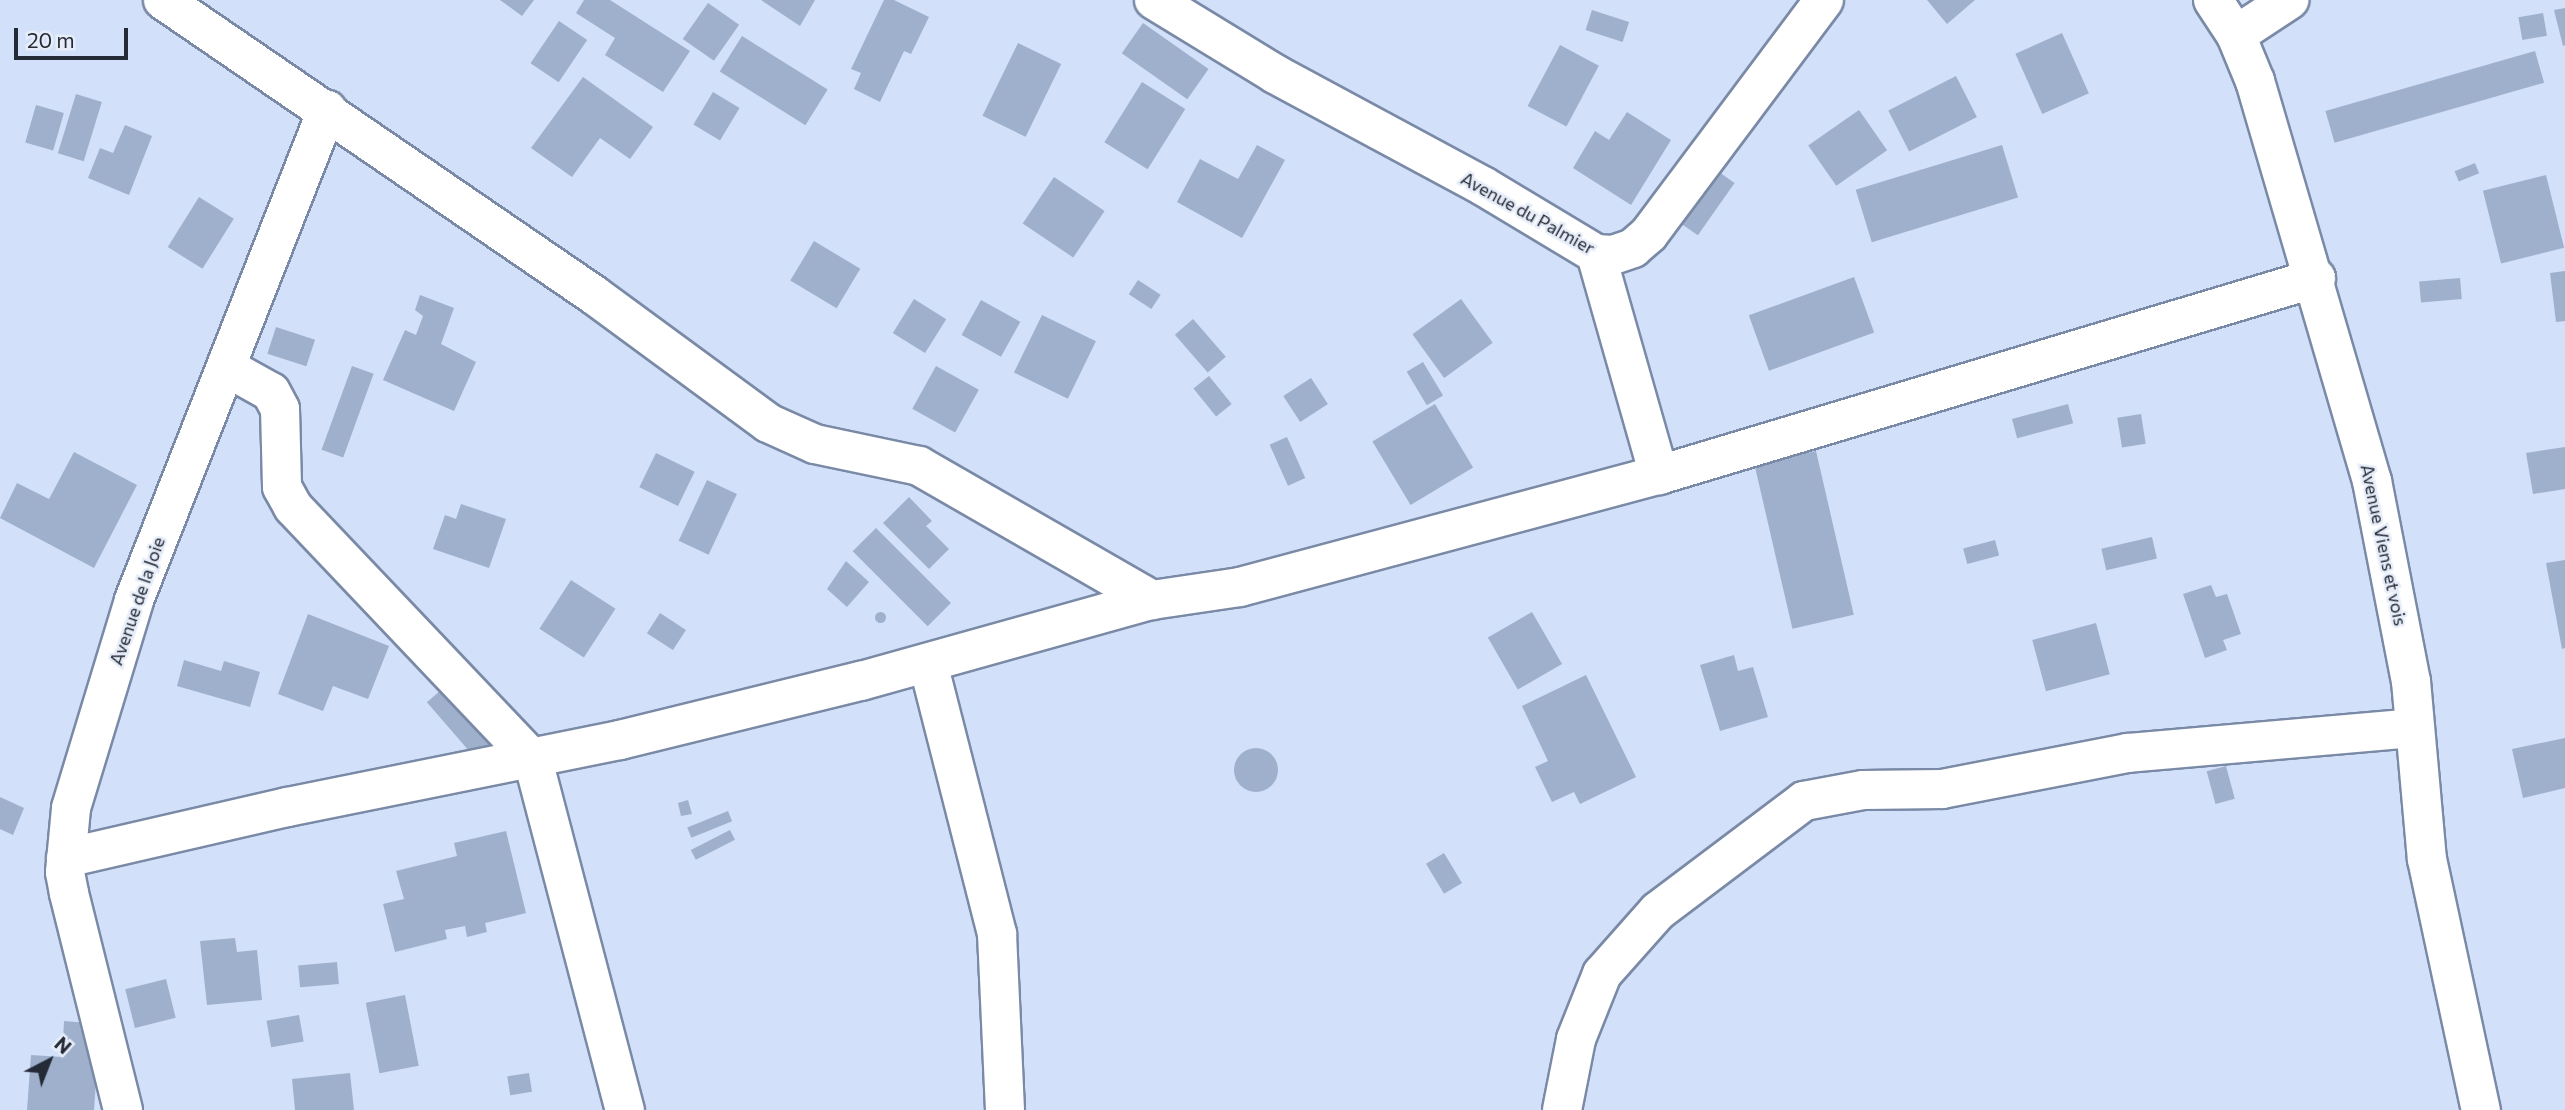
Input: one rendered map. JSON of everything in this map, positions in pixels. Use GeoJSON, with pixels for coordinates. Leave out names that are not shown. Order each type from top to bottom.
{"type":"FeatureCollection","features":[{"type":"Feature","properties":{"kind":"street"},"geometry":{"type":"LineString","coordinates":[[163,0],[594,295],[768,424],[815,444],[919,466],[1152,600]]}},
{"type":"Feature","properties":{"kind":"street","name":"Avenue du Palmier"},"geometry":{"type":"LineString","coordinates":[[1154,0],[1286,81],[1483,186],[1596,254],[1614,255],[1633,248],[1649,234],[1824,0]]}},
{"type":"Feature","properties":{"kind":"street","name":"Avenue Viens et vois"},"geometry":{"type":"LineString","coordinates":[[2213,0],[2236,35],[2316,278],[2375,494],[2408,667],[2427,859],[2481,1110]]}},
{"type":"Feature","properties":{"kind":"street"},"geometry":{"type":"LineString","coordinates":[[2236,35],[2289,0]]}},
{"type":"Feature","properties":{"kind":"street","name":"Avenue de la Joie"},"geometry":{"type":"LineString","coordinates":[[123,1110],[69,893],[66,858],[71,808],[134,600],[327,110]]}},
{"type":"Feature","properties":{"kind":"street"},"geometry":{"type":"LineString","coordinates":[[1596,254],[1660,475]]}},
{"type":"Feature","properties":{"kind":"street"},"geometry":{"type":"LineString","coordinates":[[66,858],[287,807],[533,760],[928,663],[1152,600],[1240,587],[1660,475],[2316,278]]}},
{"type":"Feature","properties":{"kind":"street"},"geometry":{"type":"LineString","coordinates":[[226,367],[271,392],[281,409],[282,487],[293,507],[533,760],[625,1110]]}},
{"type":"Feature","properties":{"kind":"street"},"geometry":{"type":"LineString","coordinates":[[928,663],[997,934],[1005,1110]]}},
{"type":"Feature","properties":{"kind":"street"},"geometry":{"type":"LineString","coordinates":[[1562,1110],[1576,1040],[1602,974],[1658,911],[1804,801],[1863,790],[1942,789],[2128,753],[2414,728]]}},
{"type":"Feature","properties":{"kind":"building"},"geometry":{"type":"Polygon","coordinates":[[[500,0],[534,0],[522,16],[500,0]]]}},
{"type":"Feature","properties":{"kind":"building"},"geometry":{"type":"Polygon","coordinates":[[[584,0],[610,0],[690,51],[663,92],[605,55],[615,38],[576,13],[584,0]]]}},
{"type":"Feature","properties":{"kind":"building"},"geometry":{"type":"Polygon","coordinates":[[[761,0],[815,0],[800,26],[761,0]]]}},
{"type":"Feature","properties":{"kind":"building"},"geometry":{"type":"Polygon","coordinates":[[[884,0],[894,0],[929,17],[911,54],[904,51],[880,102],[854,89],[861,73],[851,69],[884,0]]]}},
{"type":"Feature","properties":{"kind":"building"},"geometry":{"type":"Polygon","coordinates":[[[1927,0],[1975,0],[1947,24],[1927,0]]]}},
{"type":"Feature","properties":{"kind":"building"},"geometry":{"type":"Polygon","coordinates":[[[708,3],[739,25],[714,61],[683,39],[708,3]]]}},
{"type":"Feature","properties":{"kind":"building"},"geometry":{"type":"Polygon","coordinates":[[[2565,8],[2565,45],[2563,46],[2554,10],[2565,8]]]}},
{"type":"Feature","properties":{"kind":"building"},"geometry":{"type":"Polygon","coordinates":[[[1592,10],[1629,22],[1623,42],[1586,30],[1592,10]]]}},
{"type":"Feature","properties":{"kind":"building"},"geometry":{"type":"Polygon","coordinates":[[[2543,13],[2547,36],[2522,40],[2518,17],[2543,13]]]}},
{"type":"Feature","properties":{"kind":"building"},"geometry":{"type":"Polygon","coordinates":[[[559,21],[587,40],[559,82],[530,63],[559,21]]]}},
{"type":"Feature","properties":{"kind":"building"},"geometry":{"type":"Polygon","coordinates":[[[1143,23],[1209,69],[1187,99],[1122,53],[1143,23]]]}},
{"type":"Feature","properties":{"kind":"building"},"geometry":{"type":"Polygon","coordinates":[[[2062,33],[2089,93],[2042,114],[2015,54],[2062,33]]]}},
{"type":"Feature","properties":{"kind":"building"},"geometry":{"type":"Polygon","coordinates":[[[742,36],[828,90],[805,125],[720,72],[742,36]]]}},
{"type":"Feature","properties":{"kind":"building"},"geometry":{"type":"Polygon","coordinates":[[[1018,43],[1061,64],[1026,137],[982,116],[1018,43]]]}},
{"type":"Feature","properties":{"kind":"building"},"geometry":{"type":"Polygon","coordinates":[[[1560,45],[1599,66],[1566,127],[1528,106],[1560,45]]]}},
{"type":"Feature","properties":{"kind":"building"},"geometry":{"type":"Polygon","coordinates":[[[2535,51],[2544,83],[2335,143],[2325,111],[2535,51]]]}},
{"type":"Feature","properties":{"kind":"building"},"geometry":{"type":"Polygon","coordinates":[[[1956,76],[1977,117],[1909,151],[1888,111],[1956,76]]]}},
{"type":"Feature","properties":{"kind":"building"},"geometry":{"type":"Polygon","coordinates":[[[583,77],[653,127],[630,159],[600,138],[572,177],[531,148],[583,77]]]}},
{"type":"Feature","properties":{"kind":"building"},"geometry":{"type":"Polygon","coordinates":[[[1142,82],[1185,109],[1148,169],[1104,142],[1142,82]]]}},
{"type":"Feature","properties":{"kind":"building"},"geometry":{"type":"Polygon","coordinates":[[[713,92],[740,108],[720,141],[693,125],[713,92]]]}},
{"type":"Feature","properties":{"kind":"building"},"geometry":{"type":"Polygon","coordinates":[[[76,94],[102,102],[84,161],[58,153],[76,94]]]}},
{"type":"Feature","properties":{"kind":"building"},"geometry":{"type":"Polygon","coordinates":[[[36,105],[64,113],[53,150],[25,142],[36,105]]]}},
{"type":"Feature","properties":{"kind":"building"},"geometry":{"type":"Polygon","coordinates":[[[1859,110],[1887,150],[1836,186],[1808,146],[1859,110]]]}},
{"type":"Feature","properties":{"kind":"building"},"geometry":{"type":"Polygon","coordinates":[[[1627,112],[1671,140],[1631,205],[1573,168],[1595,131],[1609,140],[1627,112]]]}},
{"type":"Feature","properties":{"kind":"building"},"geometry":{"type":"Polygon","coordinates":[[[125,125],[152,136],[129,195],[88,178],[100,148],[113,153],[125,125]]]}},
{"type":"Feature","properties":{"kind":"building"},"geometry":{"type":"Polygon","coordinates":[[[1257,145],[1285,160],[1242,238],[1177,202],[1200,159],[1238,179],[1257,145]]]}},
{"type":"Feature","properties":{"kind":"building"},"geometry":{"type":"Polygon","coordinates":[[[2002,145],[2018,198],[1872,242],[1856,190],[2002,145]]]}},
{"type":"Feature","properties":{"kind":"building"},"geometry":{"type":"Polygon","coordinates":[[[2475,163],[2479,173],[2459,181],[2455,171],[2475,163]]]}},
{"type":"Feature","properties":{"kind":"building"},"geometry":{"type":"Polygon","coordinates":[[[1719,172],[1735,183],[1698,235],[1682,224],[1719,172]]]}},
{"type":"Feature","properties":{"kind":"building"},"geometry":{"type":"Polygon","coordinates":[[[2546,175],[2564,248],[2501,263],[2483,191],[2546,175]]]}},
{"type":"Feature","properties":{"kind":"building"},"geometry":{"type":"Polygon","coordinates":[[[1054,177],[1105,211],[1073,258],[1023,223],[1054,177]]]}},
{"type":"Feature","properties":{"kind":"building"},"geometry":{"type":"Polygon","coordinates":[[[199,197],[234,219],[203,269],[168,247],[199,197]]]}},
{"type":"Feature","properties":{"kind":"building"},"geometry":{"type":"Polygon","coordinates":[[[814,241],[860,269],[837,308],[790,280],[814,241]]]}},
{"type":"Feature","properties":{"kind":"building"},"geometry":{"type":"Polygon","coordinates":[[[2565,271],[2565,321],[2556,322],[2550,273],[2565,271]]]}},
{"type":"Feature","properties":{"kind":"building"},"geometry":{"type":"Polygon","coordinates":[[[1854,277],[1874,332],[1769,371],[1749,315],[1854,277]]]}},
{"type":"Feature","properties":{"kind":"building"},"geometry":{"type":"Polygon","coordinates":[[[2460,278],[2462,299],[2421,302],[2419,282],[2460,278]]]}},
{"type":"Feature","properties":{"kind":"building"},"geometry":{"type":"Polygon","coordinates":[[[1138,280],[1161,295],[1151,309],[1129,294],[1138,280]]]}},
{"type":"Feature","properties":{"kind":"building"},"geometry":{"type":"Polygon","coordinates":[[[420,295],[454,308],[441,344],[476,362],[454,411],[383,380],[405,330],[416,335],[423,316],[415,310],[420,295]]]}},
{"type":"Feature","properties":{"kind":"building"},"geometry":{"type":"Polygon","coordinates":[[[914,299],[946,319],[925,353],[893,333],[914,299]]]}},
{"type":"Feature","properties":{"kind":"building"},"geometry":{"type":"Polygon","coordinates":[[[1461,299],[1493,343],[1444,378],[1412,334],[1461,299]]]}},
{"type":"Feature","properties":{"kind":"building"},"geometry":{"type":"Polygon","coordinates":[[[981,300],[1020,322],[1001,357],[962,335],[981,300]]]}},
{"type":"Feature","properties":{"kind":"building"},"geometry":{"type":"Polygon","coordinates":[[[1042,315],[1096,341],[1068,399],[1014,373],[1042,315]]]}},
{"type":"Feature","properties":{"kind":"building"},"geometry":{"type":"Polygon","coordinates":[[[1193,319],[1226,357],[1208,372],[1175,335],[1193,319]]]}},
{"type":"Feature","properties":{"kind":"building"},"geometry":{"type":"Polygon","coordinates":[[[276,327],[315,340],[306,366],[267,354],[276,327]]]}},
{"type":"Feature","properties":{"kind":"building"},"geometry":{"type":"Polygon","coordinates":[[[1423,362],[1443,395],[1427,405],[1407,372],[1423,362]]]}},
{"type":"Feature","properties":{"kind":"building"},"geometry":{"type":"Polygon","coordinates":[[[352,366],[374,374],[343,457],[322,450],[352,366]]]}},
{"type":"Feature","properties":{"kind":"building"},"geometry":{"type":"Polygon","coordinates":[[[936,366],[979,390],[955,433],[912,409],[936,366]]]}},
{"type":"Feature","properties":{"kind":"building"},"geometry":{"type":"Polygon","coordinates":[[[1209,376],[1232,404],[1216,417],[1193,389],[1209,376]]]}},
{"type":"Feature","properties":{"kind":"building"},"geometry":{"type":"Polygon","coordinates":[[[1311,378],[1328,404],[1300,422],[1283,396],[1311,378]]]}},
{"type":"Feature","properties":{"kind":"building"},"geometry":{"type":"Polygon","coordinates":[[[1435,404],[1473,467],[1411,505],[1372,442],[1435,404]]]}},
{"type":"Feature","properties":{"kind":"building"},"geometry":{"type":"Polygon","coordinates":[[[2068,404],[2073,423],[2017,438],[2012,419],[2068,404]]]}},
{"type":"Feature","properties":{"kind":"building"},"geometry":{"type":"Polygon","coordinates":[[[2141,414],[2146,444],[2122,447],[2117,418],[2141,414]]]}},
{"type":"Feature","properties":{"kind":"building"},"geometry":{"type":"Polygon","coordinates":[[[1287,437],[1305,478],[1288,486],[1270,445],[1287,437]]]}},
{"type":"Feature","properties":{"kind":"building"},"geometry":{"type":"Polygon","coordinates":[[[2565,447],[2565,489],[2533,494],[2526,453],[2565,447]]]}},
{"type":"Feature","properties":{"kind":"building"},"geometry":{"type":"Polygon","coordinates":[[[1816,451],[1854,615],[1792,629],[1755,465],[1816,451]]]}},
{"type":"Feature","properties":{"kind":"building"},"geometry":{"type":"Polygon","coordinates":[[[74,452],[137,485],[94,568],[0,518],[17,483],[49,499],[74,452]]]}},
{"type":"Feature","properties":{"kind":"building"},"geometry":{"type":"Polygon","coordinates":[[[656,453],[695,472],[678,506],[639,487],[656,453]]]}},
{"type":"Feature","properties":{"kind":"building"},"geometry":{"type":"Polygon","coordinates":[[[707,480],[737,494],[709,555],[679,541],[707,480]]]}},
{"type":"Feature","properties":{"kind":"building"},"geometry":{"type":"Polygon","coordinates":[[[909,497],[932,521],[926,526],[949,549],[929,569],[883,523],[909,497]]]}},
{"type":"Feature","properties":{"kind":"building"},"geometry":{"type":"Polygon","coordinates":[[[461,504],[506,519],[489,568],[433,549],[445,515],[456,519],[461,504]]]}},
{"type":"Feature","properties":{"kind":"building"},"geometry":{"type":"Polygon","coordinates":[[[876,528],[951,603],[928,626],[853,551],[876,528]]]}},
{"type":"Feature","properties":{"kind":"building"},"geometry":{"type":"Polygon","coordinates":[[[2152,537],[2157,558],[2106,570],[2101,549],[2152,537]]]}},
{"type":"Feature","properties":{"kind":"building"},"geometry":{"type":"Polygon","coordinates":[[[1995,540],[1999,555],[1967,564],[1963,549],[1995,540]]]}},
{"type":"Feature","properties":{"kind":"building"},"geometry":{"type":"Polygon","coordinates":[[[2565,560],[2565,648],[2562,649],[2546,563],[2565,560]]]}},
{"type":"Feature","properties":{"kind":"building"},"geometry":{"type":"Polygon","coordinates":[[[846,561],[869,582],[847,607],[827,589],[846,561]]]}},
{"type":"Feature","properties":{"kind":"building"},"geometry":{"type":"Polygon","coordinates":[[[571,580],[615,609],[584,658],[539,629],[571,580]]]}},
{"type":"Feature","properties":{"kind":"building"},"geometry":{"type":"Polygon","coordinates":[[[2211,585],[2216,597],[2227,594],[2241,634],[2223,640],[2227,650],[2205,658],[2183,594],[2211,585]]]}},
{"type":"Feature","properties":{"kind":"building"},"geometry":{"type":"Polygon","coordinates":[[[880,611],[886,617],[880,623],[874,617],[880,611]]]}},
{"type":"Feature","properties":{"kind":"building"},"geometry":{"type":"Polygon","coordinates":[[[1532,612],[1562,664],[1518,689],[1488,638],[1532,612]]]}},
{"type":"Feature","properties":{"kind":"building"},"geometry":{"type":"Polygon","coordinates":[[[660,613],[686,630],[673,650],[647,633],[660,613]]]}},
{"type":"Feature","properties":{"kind":"building"},"geometry":{"type":"Polygon","coordinates":[[[308,614],[389,646],[368,699],[333,686],[323,711],[278,694],[308,614]]]}},
{"type":"Feature","properties":{"kind":"building"},"geometry":{"type":"Polygon","coordinates":[[[2096,623],[2110,674],[2046,691],[2032,640],[2096,623]]]}},
{"type":"Feature","properties":{"kind":"building"},"geometry":{"type":"Polygon","coordinates":[[[1734,655],[1738,671],[1753,667],[1768,717],[1720,731],[1700,665],[1734,655]]]}},
{"type":"Feature","properties":{"kind":"building"},"geometry":{"type":"Polygon","coordinates":[[[184,660],[221,671],[224,661],[260,672],[250,707],[177,686],[184,660]]]}},
{"type":"Feature","properties":{"kind":"building"},"geometry":{"type":"Polygon","coordinates":[[[1586,675],[1636,777],[1580,804],[1574,792],[1552,802],[1535,767],[1548,761],[1522,706],[1586,675]]]}},
{"type":"Feature","properties":{"kind":"building"},"geometry":{"type":"Polygon","coordinates":[[[448,684],[497,740],[475,758],[427,702],[448,684]]]}},
{"type":"Feature","properties":{"kind":"building"},"geometry":{"type":"Polygon","coordinates":[[[2565,738],[2565,788],[2523,798],[2512,749],[2565,738]]]}},
{"type":"Feature","properties":{"kind":"building"},"geometry":{"type":"Polygon","coordinates":[[[1256,748],[1271,755],[1278,770],[1271,785],[1256,792],[1241,785],[1234,770],[1241,755],[1256,748]]]}},
{"type":"Feature","properties":{"kind":"building"},"geometry":{"type":"Polygon","coordinates":[[[2226,766],[2235,799],[2215,804],[2207,771],[2226,766]]]}},
{"type":"Feature","properties":{"kind":"building"},"geometry":{"type":"Polygon","coordinates":[[[0,797],[24,808],[13,835],[0,829],[0,797]]]}},
{"type":"Feature","properties":{"kind":"building"},"geometry":{"type":"Polygon","coordinates":[[[688,800],[692,814],[681,816],[678,803],[688,800]]]}},
{"type":"Feature","properties":{"kind":"building"},"geometry":{"type":"Polygon","coordinates":[[[728,811],[732,821],[691,838],[687,827],[728,811]]]}},
{"type":"Feature","properties":{"kind":"building"},"geometry":{"type":"Polygon","coordinates":[[[730,830],[735,840],[696,860],[691,850],[730,830]]]}},
{"type":"Feature","properties":{"kind":"building"},"geometry":{"type":"Polygon","coordinates":[[[506,831],[526,913],[485,923],[487,932],[467,937],[465,926],[445,930],[447,939],[395,952],[383,904],[404,899],[396,871],[457,856],[454,843],[506,831]]]}},
{"type":"Feature","properties":{"kind":"building"},"geometry":{"type":"Polygon","coordinates":[[[1444,853],[1462,883],[1444,894],[1426,864],[1444,853]]]}},
{"type":"Feature","properties":{"kind":"building"},"geometry":{"type":"Polygon","coordinates":[[[235,938],[237,952],[257,950],[262,1000],[207,1005],[200,941],[235,938]]]}},
{"type":"Feature","properties":{"kind":"building"},"geometry":{"type":"Polygon","coordinates":[[[337,962],[339,984],[300,987],[298,965],[337,962]]]}},
{"type":"Feature","properties":{"kind":"building"},"geometry":{"type":"Polygon","coordinates":[[[166,979],[176,1018],[135,1028],[125,989],[166,979]]]}},
{"type":"Feature","properties":{"kind":"building"},"geometry":{"type":"Polygon","coordinates":[[[405,995],[419,1066],[379,1073],[366,1003],[405,995]]]}},
{"type":"Feature","properties":{"kind":"building"},"geometry":{"type":"Polygon","coordinates":[[[299,1015],[304,1042],[271,1047],[267,1021],[299,1015]]]}},
{"type":"Feature","properties":{"kind":"building"},"geometry":{"type":"Polygon","coordinates":[[[64,1021],[100,1024],[94,1110],[27,1110],[31,1055],[62,1057],[64,1021]]]}},
{"type":"Feature","properties":{"kind":"building"},"geometry":{"type":"Polygon","coordinates":[[[350,1073],[354,1110],[295,1110],[292,1079],[350,1073]]]}},
{"type":"Feature","properties":{"kind":"building"},"geometry":{"type":"Polygon","coordinates":[[[529,1073],[532,1092],[510,1095],[507,1076],[529,1073]]]}}]}
